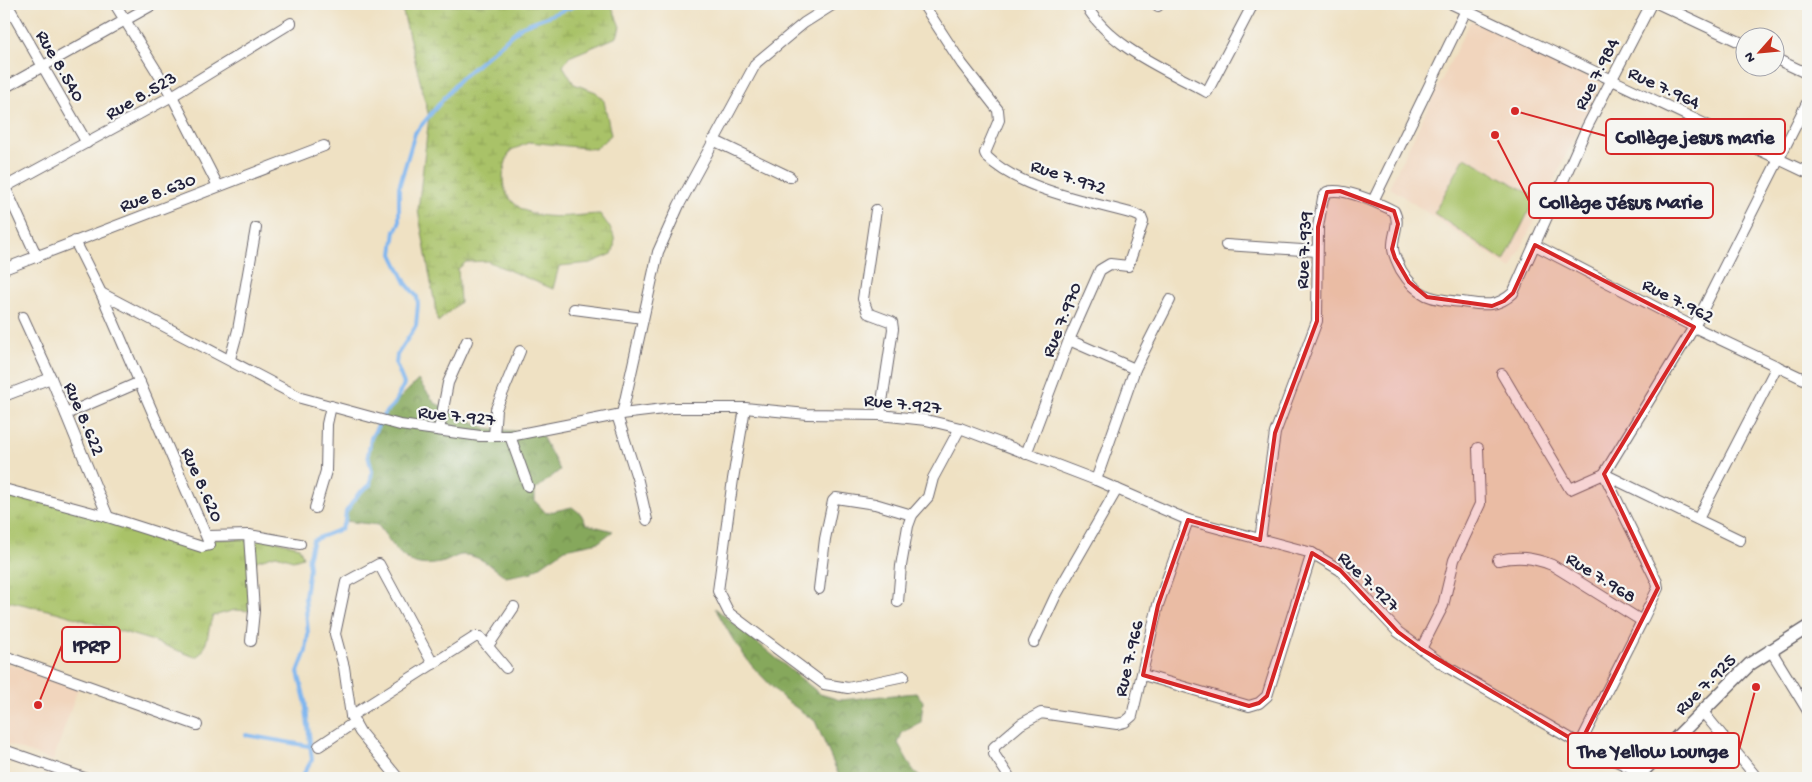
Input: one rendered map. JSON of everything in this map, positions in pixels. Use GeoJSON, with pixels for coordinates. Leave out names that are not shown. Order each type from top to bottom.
{"type":"FeatureCollection","features":[{"type":"Feature","properties":{"kind":"street","name":"Rue 8.540"},"geometry":{"type":"LineString","coordinates":[[7,4],[87,143]]}},
{"type":"Feature","properties":{"kind":"street"},"geometry":{"type":"LineString","coordinates":[[116,4],[172,96],[218,186]]}},
{"type":"Feature","properties":{"kind":"street"},"geometry":{"type":"LineString","coordinates":[[4,88],[154,4]]}},
{"type":"Feature","properties":{"kind":"street"},"geometry":{"type":"LineString","coordinates":[[647,520],[620,415],[658,252],[679,205],[756,63],[804,23],[834,4]]}},
{"type":"Feature","properties":{"kind":"street","name":"Rue 7.972"},"geometry":{"type":"LineString","coordinates":[[923,4],[962,64],[998,110],[999,120],[985,153],[987,157],[1020,178],[1051,192],[1134,214],[1142,217],[1143,222]]}},
{"type":"Feature","properties":{"kind":"street"},"geometry":{"type":"LineString","coordinates":[[1085,4],[1106,33],[1133,52],[1207,92],[1253,4]]}},
{"type":"Feature","properties":{"kind":"street","name":"Rue 7.964"},"geometry":{"type":"LineString","coordinates":[[1452,4],[1467,7],[1612,80],[1808,173]]}},
{"type":"Feature","properties":{"kind":"street","name":"Rue 7.984"},"geometry":{"type":"LineString","coordinates":[[1373,201],[1394,211],[1398,224],[1392,249],[1409,282],[1419,293],[1427,297],[1492,306],[1504,301],[1513,293],[1536,245],[1557,191],[1651,4]]}},
{"type":"Feature","properties":{"kind":"street"},"geometry":{"type":"LineString","coordinates":[[1659,4],[1734,39]]}},
{"type":"Feature","properties":{"kind":"street"},"geometry":{"type":"LineString","coordinates":[[1373,201],[1467,7]]}},
{"type":"Feature","properties":{"kind":"street","name":"Rue 8.523"},"geometry":{"type":"LineString","coordinates":[[4,187],[172,96],[291,23]]}},
{"type":"Feature","properties":{"kind":"street"},"geometry":{"type":"LineString","coordinates":[[1784,63],[1808,74]]}},
{"type":"Feature","properties":{"kind":"street"},"geometry":{"type":"LineString","coordinates":[[1502,374],[1570,489],[1604,474],[1694,327],[1808,101]]}},
{"type":"Feature","properties":{"kind":"street"},"geometry":{"type":"LineString","coordinates":[[714,140],[790,177]]}},
{"type":"Feature","properties":{"kind":"street","name":"Rue 8.630"},"geometry":{"type":"LineString","coordinates":[[4,269],[324,146]]}},
{"type":"Feature","properties":{"kind":"street"},"geometry":{"type":"LineString","coordinates":[[4,187],[37,257]]}},
{"type":"Feature","properties":{"kind":"street","name":"Rue 7.939"},"geometry":{"type":"LineString","coordinates":[[1260,540],[1275,433],[1317,321],[1317,251],[1323,198],[1327,192],[1340,192],[1373,201]]}},
{"type":"Feature","properties":{"kind":"street"},"geometry":{"type":"LineString","coordinates":[[876,210],[862,299],[868,313],[892,322],[894,329],[880,415]]}},
{"type":"Feature","properties":{"kind":"street","name":"Rue 7.970"},"geometry":{"type":"LineString","coordinates":[[1026,454],[1069,340],[1100,270],[1110,264],[1128,266],[1143,222]]}},
{"type":"Feature","properties":{"kind":"street"},"geometry":{"type":"LineString","coordinates":[[230,360],[238,330],[256,228]]}},
{"type":"Feature","properties":{"kind":"street","name":"Rue 8.620"},"geometry":{"type":"LineString","coordinates":[[4,489],[108,517],[202,547],[210,545],[208,536],[101,293],[75,241]]}},
{"type":"Feature","properties":{"kind":"street"},"geometry":{"type":"LineString","coordinates":[[1226,245],[1317,251]]}},
{"type":"Feature","properties":{"kind":"street","name":"Rue 7.962"},"geometry":{"type":"LineString","coordinates":[[1536,245],[1694,327],[1808,381]]}},
{"type":"Feature","properties":{"kind":"street","name":"Rue 7.927"},"geometry":{"type":"LineString","coordinates":[[101,293],[301,398],[369,419],[400,426],[480,436],[510,436],[620,415],[672,408],[745,408],[806,414],[880,415],[926,420],[960,428],[1096,480],[1188,520],[1312,553],[1340,570],[1398,632],[1421,649],[1464,677],[1639,776]]}},
{"type":"Feature","properties":{"kind":"street"},"geometry":{"type":"LineString","coordinates":[[1096,480],[1135,369],[1170,300]]}},
{"type":"Feature","properties":{"kind":"street"},"geometry":{"type":"LineString","coordinates":[[574,309],[643,318]]}},
{"type":"Feature","properties":{"kind":"street"},"geometry":{"type":"LineString","coordinates":[[23,317],[50,378]]}},
{"type":"Feature","properties":{"kind":"street"},"geometry":{"type":"LineString","coordinates":[[1069,340],[1135,369]]}},
{"type":"Feature","properties":{"kind":"street"},"geometry":{"type":"LineString","coordinates":[[439,430],[448,383],[467,341]]}},
{"type":"Feature","properties":{"kind":"street"},"geometry":{"type":"LineString","coordinates":[[494,436],[496,409],[520,351]]}},
{"type":"Feature","properties":{"kind":"street"},"geometry":{"type":"LineString","coordinates":[[1698,519],[1776,366]]}},
{"type":"Feature","properties":{"kind":"street","name":"Rue 8.622"},"geometry":{"type":"LineString","coordinates":[[4,396],[50,378],[108,517]]}},
{"type":"Feature","properties":{"kind":"street"},"geometry":{"type":"LineString","coordinates":[[66,414],[140,382]]}},
{"type":"Feature","properties":{"kind":"street"},"geometry":{"type":"LineString","coordinates":[[315,508],[326,471],[327,424],[331,406]]}},
{"type":"Feature","properties":{"kind":"street"},"geometry":{"type":"LineString","coordinates":[[745,408],[732,479],[718,591],[723,604],[729,613],[824,684],[848,688],[904,676]]}},
{"type":"Feature","properties":{"kind":"street"},"geometry":{"type":"LineString","coordinates":[[898,602],[905,536],[912,516],[928,497],[933,478],[960,428]]}},
{"type":"Feature","properties":{"kind":"street"},"geometry":{"type":"LineString","coordinates":[[510,436],[528,486]]}},
{"type":"Feature","properties":{"kind":"street"},"geometry":{"type":"LineString","coordinates":[[1421,649],[1443,606],[1454,560],[1480,504],[1478,448]]}},
{"type":"Feature","properties":{"kind":"street"},"geometry":{"type":"LineString","coordinates":[[1604,474],[1740,540]]}},
{"type":"Feature","properties":{"kind":"street"},"geometry":{"type":"LineString","coordinates":[[1604,474],[1657,582],[1658,588],[1642,622]]}},
{"type":"Feature","properties":{"kind":"street"},"geometry":{"type":"LineString","coordinates":[[1034,642],[1055,597],[1116,489]]}},
{"type":"Feature","properties":{"kind":"street"},"geometry":{"type":"LineString","coordinates":[[819,590],[824,540],[833,501],[836,498],[875,504],[912,516]]}},
{"type":"Feature","properties":{"kind":"street","name":"Rue 7.966"},"geometry":{"type":"LineString","coordinates":[[1008,775],[994,754],[994,747],[1021,724],[1041,713],[1117,724],[1125,722],[1132,716],[1158,605],[1188,520]]}},
{"type":"Feature","properties":{"kind":"street"},"geometry":{"type":"LineString","coordinates":[[208,536],[248,536],[300,544]]}},
{"type":"Feature","properties":{"kind":"street"},"geometry":{"type":"LineString","coordinates":[[248,536],[254,611],[251,641]]}},
{"type":"Feature","properties":{"kind":"street"},"geometry":{"type":"LineString","coordinates":[[1143,675],[1249,706],[1259,703],[1267,696],[1312,553]]}},
{"type":"Feature","properties":{"kind":"street","name":"Rue 7.968"},"geometry":{"type":"LineString","coordinates":[[1498,560],[1519,556],[1537,559],[1552,565],[1642,622],[1580,744]]}},
{"type":"Feature","properties":{"kind":"street"},"geometry":{"type":"LineString","coordinates":[[398,778],[353,719],[344,667],[335,634],[346,582],[379,564],[433,664]]}},
{"type":"Feature","properties":{"kind":"street"},"geometry":{"type":"LineString","coordinates":[[488,646],[514,607]]}},
{"type":"Feature","properties":{"kind":"street","name":"Rue 7.925"},"geometry":{"type":"LineString","coordinates":[[1639,776],[1702,710],[1750,664],[1770,649],[1808,628]]}},
{"type":"Feature","properties":{"kind":"street"},"geometry":{"type":"LineString","coordinates":[[319,746],[353,719],[475,637],[480,637],[506,668]]}},
{"type":"Feature","properties":{"kind":"street"},"geometry":{"type":"LineString","coordinates":[[1770,649],[1808,710]]}},
{"type":"Feature","properties":{"kind":"street"},"geometry":{"type":"LineString","coordinates":[[4,656],[197,725]]}},
{"type":"Feature","properties":{"kind":"street"},"geometry":{"type":"LineString","coordinates":[[1702,710],[1757,778]]}},
{"type":"Feature","properties":{"kind":"street"},"geometry":{"type":"LineString","coordinates":[[4,752],[70,776],[84,778]]}},
{"type":"Feature","properties":{"kind":"highlighted area"},"geometry":{"type":"Polygon","coordinates":[[[1340,191],[1394,211],[1398,224],[1392,249],[1395,258],[1409,282],[1427,297],[1492,306],[1504,301],[1513,293],[1535,245],[1694,327],[1604,474],[1658,588],[1580,744],[1421,649],[1398,632],[1340,570],[1312,553],[1267,696],[1259,703],[1249,706],[1143,675],[1158,605],[1188,520],[1260,540],[1275,433],[1317,321],[1318,227],[1327,192],[1340,191]]]}},
{"type":"Feature","properties":{"kind":"shaded area"},"geometry":{"type":"Polygon","coordinates":[[[1471,20],[1601,83],[1511,269],[1389,187],[1471,20]]]}},
{"type":"Feature","properties":{"kind":"shaded area"},"geometry":{"type":"Polygon","coordinates":[[[4,662],[78,688],[53,761],[4,743],[4,662]]]}},
{"type":"Feature","properties":{"kind":"green space"},"geometry":{"type":"Polygon","coordinates":[[[401,4],[611,4],[620,27],[617,37],[569,57],[563,66],[574,84],[596,92],[604,101],[611,135],[595,149],[530,142],[510,151],[505,164],[503,183],[512,201],[531,213],[553,216],[600,214],[614,237],[612,254],[591,263],[559,266],[553,289],[487,261],[466,262],[458,269],[460,302],[438,322],[418,210],[429,117],[401,4]]]}},
{"type":"Feature","properties":{"kind":"green space"},"geometry":{"type":"Polygon","coordinates":[[[1465,157],[1536,197],[1504,261],[1434,213],[1465,157]]]}},
{"type":"Feature","properties":{"kind":"green space"},"geometry":{"type":"Polygon","coordinates":[[[418,380],[435,403],[486,428],[541,434],[560,470],[535,490],[535,501],[546,513],[572,507],[581,514],[586,524],[613,531],[599,542],[565,549],[532,572],[506,577],[485,562],[468,555],[460,555],[444,562],[431,564],[412,562],[398,551],[378,525],[345,521],[354,501],[370,485],[372,471],[368,455],[371,438],[385,413],[418,380]]]}},
{"type":"Feature","properties":{"kind":"green space"},"geometry":{"type":"Polygon","coordinates":[[[4,489],[187,541],[262,537],[299,547],[303,557],[293,560],[276,555],[256,561],[251,611],[235,610],[213,616],[203,650],[195,657],[150,640],[56,612],[4,600],[4,489]]]}},
{"type":"Feature","properties":{"kind":"green space"},"geometry":{"type":"Polygon","coordinates":[[[715,608],[820,694],[840,700],[916,693],[923,701],[921,722],[902,733],[898,743],[913,770],[922,778],[840,778],[815,721],[784,699],[752,666],[735,643],[715,608]]]}},
{"type":"Feature","properties":{"kind":"waterway"},"geometry":{"type":"LineString","coordinates":[[301,778],[312,760],[305,700],[298,672],[306,651],[308,634],[305,597],[309,568],[308,559],[313,540],[341,529],[345,521],[346,512],[359,493],[370,485],[372,471],[368,455],[371,438],[385,413],[394,404],[404,384],[396,364],[397,355],[416,326],[417,297],[406,283],[392,254],[395,231],[399,224],[399,187],[415,133],[459,80],[522,26],[580,4]]}},
{"type":"Feature","properties":{"kind":"waterway"},"geometry":{"type":"LineString","coordinates":[[246,735],[309,746]]}},
{"type":"Feature","properties":{"kind":"place","name":"Collège jesus marie"},"geometry":{"type":"Point","coordinates":[1515,111]}},
{"type":"Feature","properties":{"kind":"place","name":"Collège Jésus Marie"},"geometry":{"type":"Point","coordinates":[1495,135]}},
{"type":"Feature","properties":{"kind":"place","name":"The Yellow Lounge"},"geometry":{"type":"Point","coordinates":[1756,687]}},
{"type":"Feature","properties":{"kind":"place","name":"IPRP"},"geometry":{"type":"Point","coordinates":[38,705]}}]}
